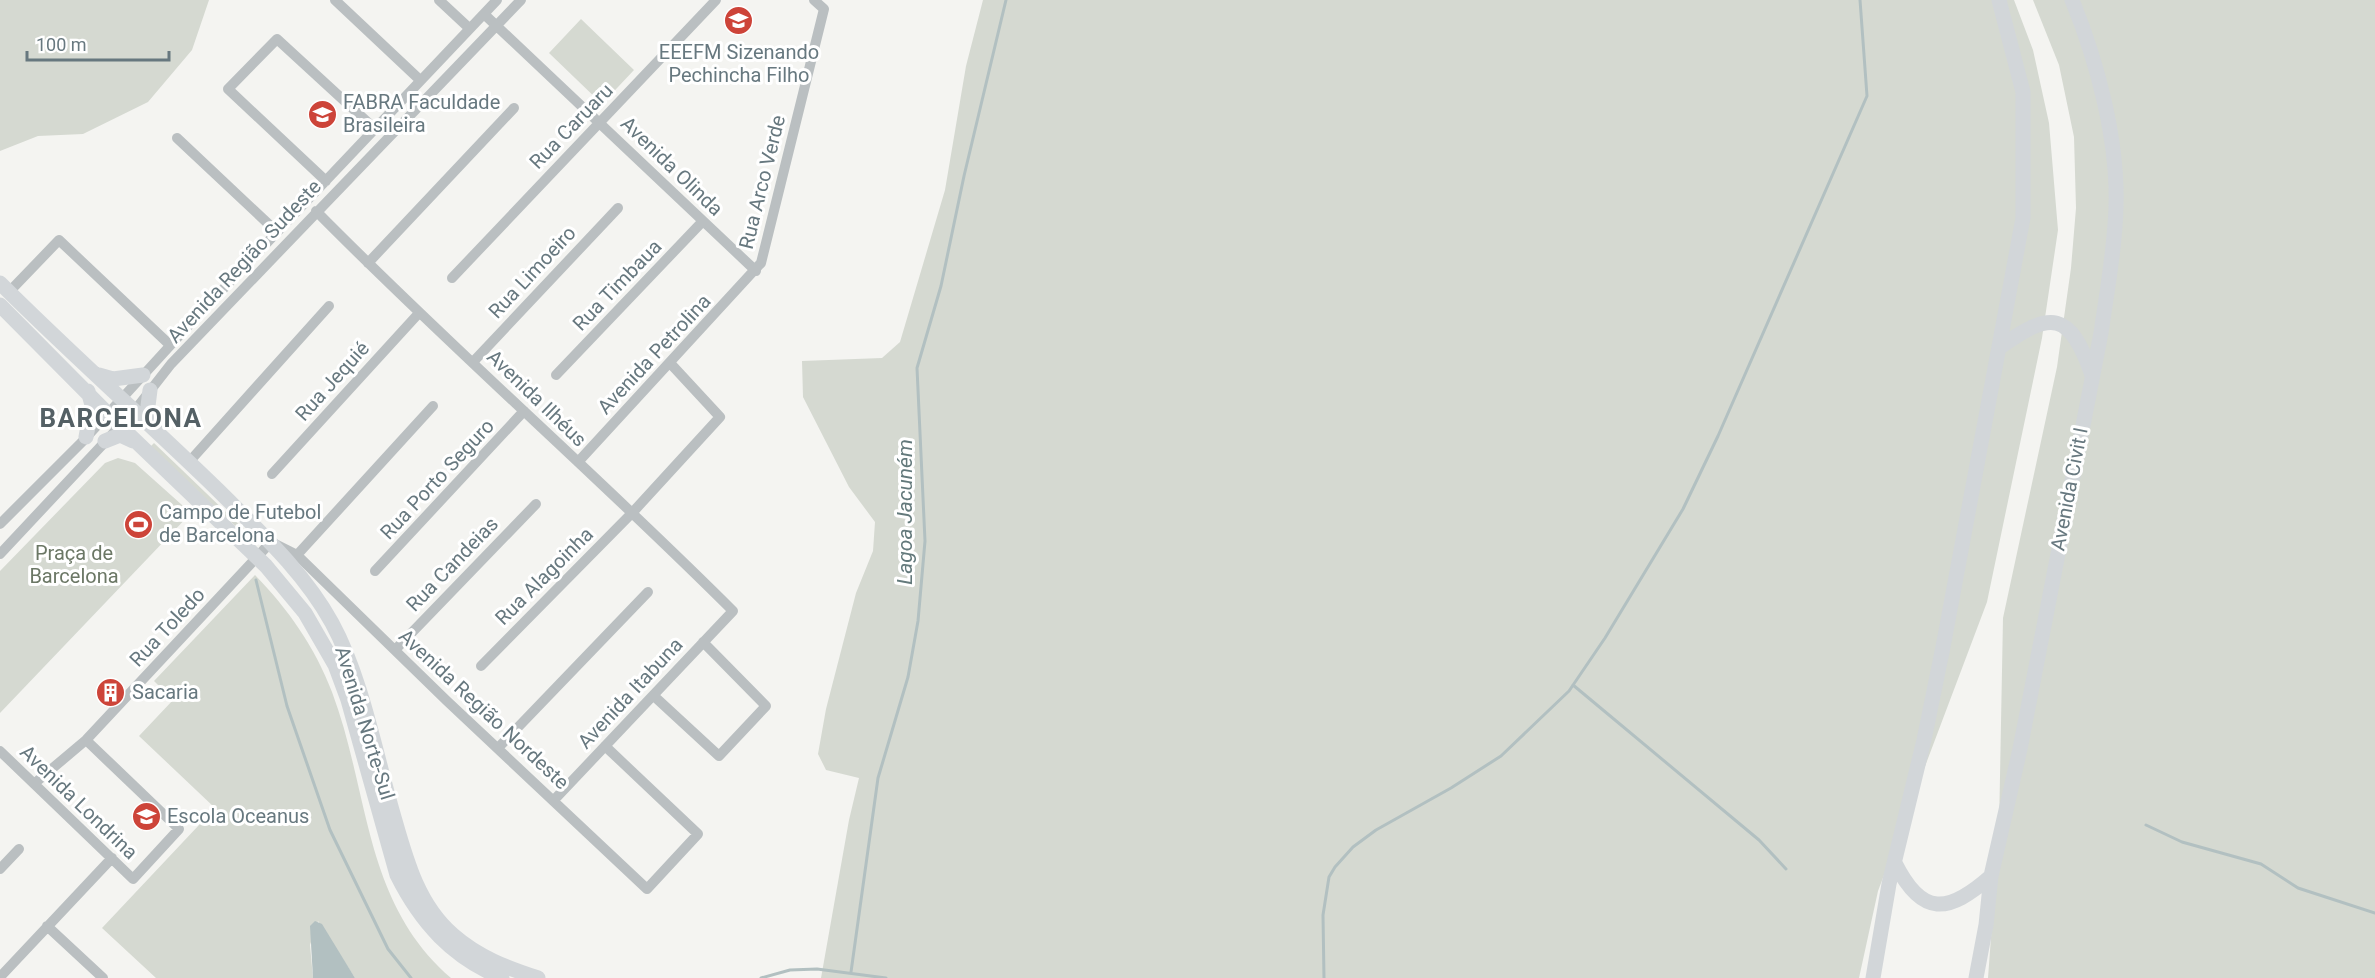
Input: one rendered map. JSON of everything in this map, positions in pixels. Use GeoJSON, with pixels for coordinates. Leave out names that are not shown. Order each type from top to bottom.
{"type":"FeatureCollection","features":[{"type":"Feature","properties":{"kind":"main road"},"geometry":{"type":"LineString","coordinates":[[1873,978],[1895,863],[1924,740],[2023,218],[2024,92],[1999,0]]}},
{"type":"Feature","properties":{"kind":"main road","name":"Avenida Civit I"},"geometry":{"type":"LineString","coordinates":[[1976,978],[1986,925],[1991,876],[2020,749],[2112,264],[2116,204],[2104,104],[2082,25],[2072,0]]}},
{"type":"Feature","properties":{"kind":"main road","name":"Avenida Norte-Sul"},"geometry":{"type":"LineString","coordinates":[[3,293],[97,375],[189,462],[271,542],[318,600],[341,642],[366,714],[409,871],[423,899],[442,925],[467,946],[505,968],[538,978]]}},
{"type":"Feature","properties":{"kind":"main road","name":"Avenida Norte-Sul"},"geometry":{"type":"LineString","coordinates":[[3,293],[120,426],[257,558],[306,613],[335,665],[348,700],[397,875],[405,892],[440,939],[473,964],[502,978]]}},
{"type":"Feature","properties":{"kind":"main road"},"geometry":{"type":"LineString","coordinates":[[1999,348],[2034,325],[2054,322],[2067,328],[2078,338],[2092,375]]}},
{"type":"Feature","properties":{"kind":"main road"},"geometry":{"type":"LineString","coordinates":[[97,375],[113,379],[143,375]]}},
{"type":"Feature","properties":{"kind":"main road"},"geometry":{"type":"LineString","coordinates":[[150,390],[148,406],[157,431]]}},
{"type":"Feature","properties":{"kind":"main road"},"geometry":{"type":"LineString","coordinates":[[86,437],[92,405],[88,392]]}},
{"type":"Feature","properties":{"kind":"main road"},"geometry":{"type":"LineString","coordinates":[[105,441],[120,435],[140,445]]}},
{"type":"Feature","properties":{"kind":"main road"},"geometry":{"type":"LineString","coordinates":[[1895,863],[1907,886],[1922,901],[1941,905],[1977,889],[1991,876]]}},
{"type":"Feature","properties":{"kind":"street"},"geometry":{"type":"LineString","coordinates":[[335,0],[420,80]]}},
{"type":"Feature","properties":{"kind":"street"},"geometry":{"type":"LineString","coordinates":[[439,0],[469,28]]}},
{"type":"Feature","properties":{"kind":"street","name":"Avenida Região Sudeste"},"geometry":{"type":"LineString","coordinates":[[0,524],[109,414],[170,345],[497,0]]}},
{"type":"Feature","properties":{"kind":"street","name":"Avenida Região Sudeste"},"geometry":{"type":"LineString","coordinates":[[0,554],[316,211],[521,0]]}},
{"type":"Feature","properties":{"kind":"street","name":"Rua Caruaru"},"geometry":{"type":"LineString","coordinates":[[452,278],[717,0]]}},
{"type":"Feature","properties":{"kind":"street","name":"Rua Arco Verde"},"geometry":{"type":"LineString","coordinates":[[756,271],[761,263],[824,9],[814,0]]}},
{"type":"Feature","properties":{"kind":"street","name":"Avenida Olinda"},"geometry":{"type":"LineString","coordinates":[[484,14],[756,271]]}},
{"type":"Feature","properties":{"kind":"street"},"geometry":{"type":"LineString","coordinates":[[326,181],[228,89],[277,39],[375,129]]}},
{"type":"Feature","properties":{"kind":"street"},"geometry":{"type":"LineString","coordinates":[[368,263],[514,108]]}},
{"type":"Feature","properties":{"kind":"street"},"geometry":{"type":"LineString","coordinates":[[177,138],[277,232]]}},
{"type":"Feature","properties":{"kind":"street","name":"Rua Limoeiro"},"geometry":{"type":"LineString","coordinates":[[473,362],[618,207]]}},
{"type":"Feature","properties":{"kind":"street","name":"Avenida Ilhéus"},"geometry":{"type":"LineString","coordinates":[[316,211],[418,313],[633,512],[733,611]]}},
{"type":"Feature","properties":{"kind":"street","name":"Rua Timbaua"},"geometry":{"type":"LineString","coordinates":[[556,375],[703,221]]}},
{"type":"Feature","properties":{"kind":"street"},"geometry":{"type":"LineString","coordinates":[[3,293],[59,240],[170,345]]}},
{"type":"Feature","properties":{"kind":"street","name":"Avenida Petrolina"},"geometry":{"type":"LineString","coordinates":[[578,462],[756,271]]}},
{"type":"Feature","properties":{"kind":"street"},"geometry":{"type":"LineString","coordinates":[[189,462],[329,306]]}},
{"type":"Feature","properties":{"kind":"street","name":"Rua Jequié"},"geometry":{"type":"LineString","coordinates":[[272,474],[418,313]]}},
{"type":"Feature","properties":{"kind":"street","name":"Rua Alagoinha"},"geometry":{"type":"LineString","coordinates":[[481,666],[633,512],[720,417],[670,363]]}},
{"type":"Feature","properties":{"kind":"street"},"geometry":{"type":"LineString","coordinates":[[297,555],[433,406]]}},
{"type":"Feature","properties":{"kind":"street","name":"Rua Porto Seguro"},"geometry":{"type":"LineString","coordinates":[[375,571],[524,411]]}},
{"type":"Feature","properties":{"kind":"street"},"geometry":{"type":"LineString","coordinates":[[32,492],[42,497],[46,506]]}},
{"type":"Feature","properties":{"kind":"street","name":"Rua Candeias"},"geometry":{"type":"LineString","coordinates":[[395,650],[536,504]]}},
{"type":"Feature","properties":{"kind":"street"},"geometry":{"type":"LineString","coordinates":[[9,515],[24,530]]}},
{"type":"Feature","properties":{"kind":"street","name":"Avenida Região Nordeste"},"geometry":{"type":"LineString","coordinates":[[271,542],[297,555],[647,889],[698,834],[605,746]]}},
{"type":"Feature","properties":{"kind":"street","name":"Rua Toledo"},"geometry":{"type":"LineString","coordinates":[[35,783],[86,740],[271,542]]}},
{"type":"Feature","properties":{"kind":"street"},"geometry":{"type":"LineString","coordinates":[[498,748],[648,592]]}},
{"type":"Feature","properties":{"kind":"street","name":"Avenida Itabuna"},"geometry":{"type":"LineString","coordinates":[[554,800],[655,697],[733,611]]}},
{"type":"Feature","properties":{"kind":"street"},"geometry":{"type":"LineString","coordinates":[[655,697],[718,756],[766,706],[703,642]]}},
{"type":"Feature","properties":{"kind":"street","name":"Avenida Londrina"},"geometry":{"type":"LineString","coordinates":[[3,758],[35,783],[133,879],[179,829],[86,740]]}},
{"type":"Feature","properties":{"kind":"street"},"geometry":{"type":"LineString","coordinates":[[0,869],[19,849]]}},
{"type":"Feature","properties":{"kind":"street"},"geometry":{"type":"LineString","coordinates":[[0,976],[112,858]]}},
{"type":"Feature","properties":{"kind":"street"},"geometry":{"type":"LineString","coordinates":[[47,926],[103,978]]}},
{"type":"Feature","properties":{"kind":"green space"},"geometry":{"type":"Polygon","coordinates":[[[0,0],[209,0],[192,50],[148,102],[83,134],[38,136],[0,151],[0,0]]]}},
{"type":"Feature","properties":{"kind":"green space"},"geometry":{"type":"Polygon","coordinates":[[[983,0],[2014,0],[2033,50],[2049,123],[2058,230],[2042,338],[1987,602],[1878,891],[1859,978],[821,978],[849,820],[859,778],[826,770],[818,754],[826,709],[856,593],[873,551],[875,522],[849,487],[803,397],[802,361],[882,358],[900,342],[945,190],[966,66],[983,0]]]}},
{"type":"Feature","properties":{"kind":"green space"},"geometry":{"type":"Polygon","coordinates":[[[2033,0],[2375,0],[2375,978],[1988,978],[1999,829],[2003,618],[2057,367],[2071,268],[2076,208],[2074,137],[2059,65],[2033,0]]]}},
{"type":"Feature","properties":{"kind":"green space"},"geometry":{"type":"Polygon","coordinates":[[[581,19],[634,70],[602,104],[549,53],[581,19]]]}},
{"type":"Feature","properties":{"kind":"green space"},"geometry":{"type":"Polygon","coordinates":[[[154,443],[256,541],[256,545],[150,447],[154,443]]]}},
{"type":"Feature","properties":{"kind":"green space","name":"Praça de Barcelona"},"geometry":{"type":"Polygon","coordinates":[[[118,458],[135,463],[191,513],[0,713],[0,571],[105,463],[118,458]]]}},
{"type":"Feature","properties":{"kind":"green space"},"geometry":{"type":"Polygon","coordinates":[[[255,575],[300,629],[325,675],[344,730],[373,844],[385,881],[401,915],[422,948],[451,978],[355,978],[318,921],[310,945],[313,978],[156,978],[102,928],[215,808],[139,736],[173,700],[154,681],[255,575]]]}},
{"type":"Feature","properties":{"kind":"shaded area"},"geometry":{"type":"Polygon","coordinates":[[[315,921],[322,924],[355,978],[313,978],[310,926],[315,921]]]}},
{"type":"Feature","properties":{"kind":"waterway","name":"Lagoa Jacuném"},"geometry":{"type":"LineString","coordinates":[[851,972],[878,778],[908,677],[918,621],[925,541],[917,368],[941,286],[964,176],[1006,0]]}},
{"type":"Feature","properties":{"kind":"waterway"},"geometry":{"type":"LineString","coordinates":[[1324,978],[1323,915],[1329,877],[1335,867],[1353,847],[1376,830],[1451,788],[1501,756],[1569,691],[1605,638],[1683,509],[1718,436],[1867,96],[1860,0]]}},
{"type":"Feature","properties":{"kind":"waterway"},"geometry":{"type":"LineString","coordinates":[[256,580],[287,706],[330,830],[388,949],[411,978]]}},
{"type":"Feature","properties":{"kind":"waterway"},"geometry":{"type":"LineString","coordinates":[[1573,685],[1759,840],[1786,869]]}},
{"type":"Feature","properties":{"kind":"waterway"},"geometry":{"type":"LineString","coordinates":[[2146,825],[2182,842],[2261,864],[2298,888],[2375,913]]}},
{"type":"Feature","properties":{"kind":"waterway","name":"Lagoa Jacuném"},"geometry":{"type":"LineString","coordinates":[[761,978],[790,970],[817,969],[886,978]]}},
{"type":"Feature","properties":{"kind":"place","name":"EEEFM Sizenando Pechincha Filho"},"geometry":{"type":"Point","coordinates":[739,21]}},
{"type":"Feature","properties":{"kind":"place","name":"FABRA Faculdade Brasileira"},"geometry":{"type":"Point","coordinates":[322,114]}},
{"type":"Feature","properties":{"kind":"place","name":"Campo de Futebol de Barcelona"},"geometry":{"type":"Point","coordinates":[138,524]}},
{"type":"Feature","properties":{"kind":"place","name":"Sacaria"},"geometry":{"type":"Point","coordinates":[111,692]}},
{"type":"Feature","properties":{"kind":"place","name":"Escola Oceanus"},"geometry":{"type":"Point","coordinates":[146,816]}},
{"type":"Feature","properties":{"kind":"district","name":"BARCELONA"},"geometry":{"type":"Point","coordinates":[121,418]}}]}
